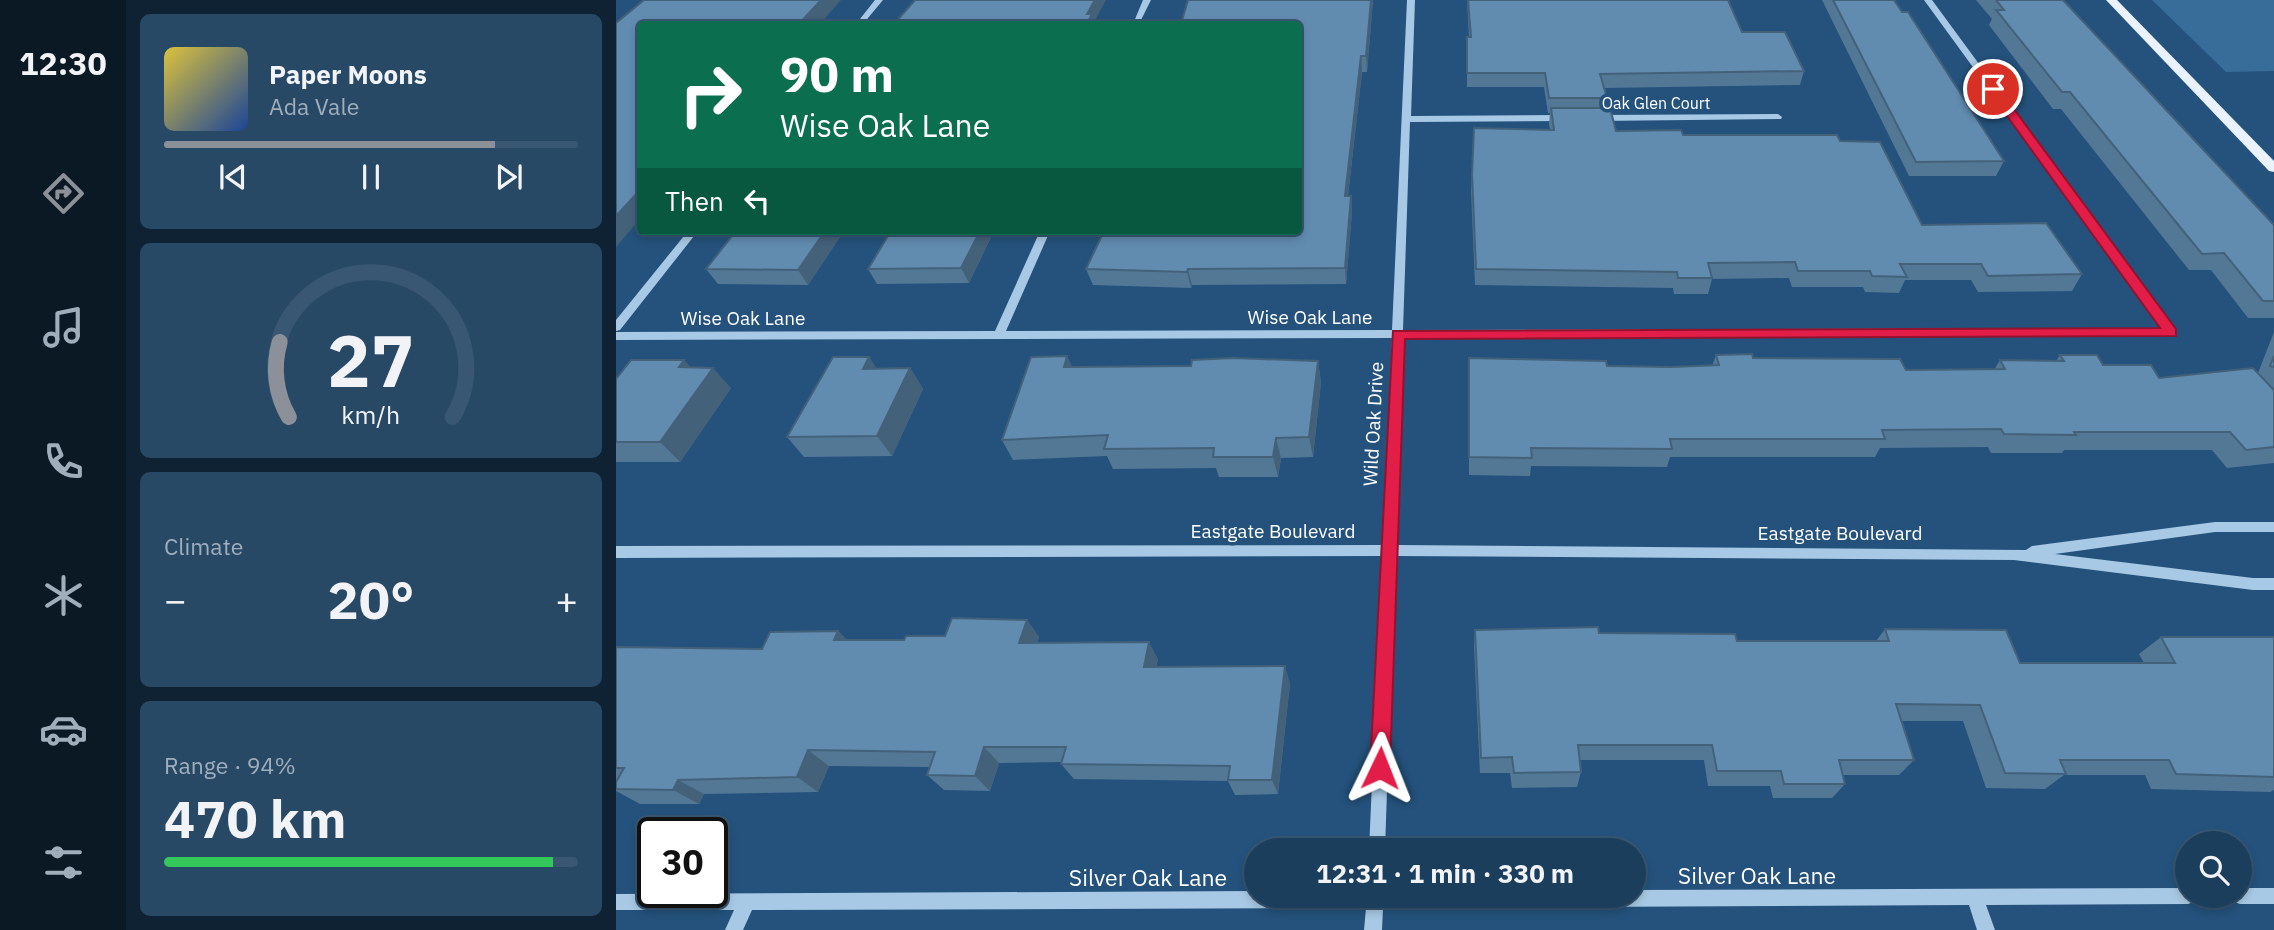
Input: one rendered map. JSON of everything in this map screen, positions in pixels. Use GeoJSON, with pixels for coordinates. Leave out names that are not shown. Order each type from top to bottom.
{"type":"FeatureCollection","features":[{"type":"Feature","properties":{"kind":"main road"},"geometry":{"type":"LineString","coordinates":[[2111,0],[2274,168]]}},
{"type":"Feature","properties":{"kind":"street"},"geometry":{"type":"LineString","coordinates":[[862,21],[879,0]]}},
{"type":"Feature","properties":{"kind":"street"},"geometry":{"type":"LineString","coordinates":[[1137,21],[1147,0]]}},
{"type":"Feature","properties":{"kind":"street","name":"Wild Oak Drive"},"geometry":{"type":"LineString","coordinates":[[1377,838],[1411,0]]}},
{"type":"Feature","properties":{"kind":"street","name":"Wise Oak Lane"},"geometry":{"type":"LineString","coordinates":[[616,336],[2171,332],[1928,0]]}},
{"type":"Feature","properties":{"kind":"street","name":"Oak Glen Court"},"geometry":{"type":"LineString","coordinates":[[1586,118],[1778,117]]}},
{"type":"Feature","properties":{"kind":"street"},"geometry":{"type":"LineString","coordinates":[[1408,119],[1572,118]]}},
{"type":"Feature","properties":{"kind":"street"},"geometry":{"type":"LineString","coordinates":[[616,327],[690,235]]}},
{"type":"Feature","properties":{"kind":"street"},"geometry":{"type":"LineString","coordinates":[[999,335],[1043,235]]}},
{"type":"Feature","properties":{"kind":"street","name":"Eastgate Boulevard"},"geometry":{"type":"LineString","coordinates":[[2014,554],[2215,527],[2274,527]]}},
{"type":"Feature","properties":{"kind":"street","name":"Eastgate Boulevard"},"geometry":{"type":"LineString","coordinates":[[616,552],[1388,550],[2014,554],[2253,584],[2274,584]]}},
{"type":"Feature","properties":{"kind":"street","name":"Silver Oak Lane"},"geometry":{"type":"LineString","coordinates":[[1646,897],[2175,896]]}},
{"type":"Feature","properties":{"kind":"street"},"geometry":{"type":"LineString","coordinates":[[2252,896],[2274,896]]}},
{"type":"Feature","properties":{"kind":"street"},"geometry":{"type":"LineString","coordinates":[[1975,897],[1986,930]]}},
{"type":"Feature","properties":{"kind":"street","name":"Silver Oak Lane"},"geometry":{"type":"LineString","coordinates":[[616,902],[1244,898]]}},
{"type":"Feature","properties":{"kind":"street"},"geometry":{"type":"LineString","coordinates":[[734,930],[747,901]]}},
{"type":"Feature","properties":{"kind":"street"},"geometry":{"type":"LineString","coordinates":[[1373,930],[1374,908]]}},
{"type":"Feature","properties":{"kind":"shaded area"},"geometry":{"type":"Polygon","coordinates":[[[2152,0],[2274,0],[2274,71],[2226,72],[2152,0]]]}},
{"type":"Feature","properties":{"kind":"building"},"geometry":{"type":"Polygon","coordinates":[[[644,0],[821,0],[802,21],[637,21],[637,193],[616,216],[616,23],[644,0]]]}},
{"type":"Feature","properties":{"kind":"building"},"geometry":{"type":"Polygon","coordinates":[[[915,0],[1095,0],[1087,14],[1092,14],[1088,21],[897,21],[915,0]]]}},
{"type":"Feature","properties":{"kind":"building"},"geometry":{"type":"Polygon","coordinates":[[[1188,0],[1371,0],[1366,56],[1361,56],[1345,196],[1351,196],[1345,268],[1188,269],[1187,272],[1086,269],[1102,235],[1302,235],[1302,21],[1182,21],[1188,0]]]}},
{"type":"Feature","properties":{"kind":"building"},"geometry":{"type":"Polygon","coordinates":[[[1468,0],[1728,0],[1742,32],[1785,32],[1804,71],[1600,74],[1607,98],[1549,98],[1545,73],[1467,73],[1467,37],[1471,37],[1468,0]]]}},
{"type":"Feature","properties":{"kind":"building"},"geometry":{"type":"Polygon","coordinates":[[[1833,0],[1894,0],[1902,12],[1908,12],[2004,161],[1916,162],[1833,0]]]}},
{"type":"Feature","properties":{"kind":"building"},"geometry":{"type":"Polygon","coordinates":[[[1996,0],[2063,0],[2274,225],[2274,301],[2263,301],[2224,253],[2202,254],[2070,92],[2062,92],[1996,10],[2004,10],[1996,0]]]}},
{"type":"Feature","properties":{"kind":"building"},"geometry":{"type":"Polygon","coordinates":[[[1551,108],[1610,108],[1616,131],[1681,130],[1683,135],[1837,135],[1840,141],[1880,142],[1922,225],[2046,223],[2082,274],[1988,276],[1981,264],[1900,264],[1907,277],[1872,276],[1870,271],[1798,271],[1795,262],[1708,263],[1712,278],[1678,278],[1677,272],[1476,269],[1472,174],[1474,128],[1554,130],[1551,108]]]}},
{"type":"Feature","properties":{"kind":"building"},"geometry":{"type":"Polygon","coordinates":[[[733,235],[822,235],[798,270],[706,269],[733,235]]]}},
{"type":"Feature","properties":{"kind":"building"},"geometry":{"type":"Polygon","coordinates":[[[889,235],[978,235],[961,268],[868,269],[889,235]]]}},
{"type":"Feature","properties":{"kind":"building"},"geometry":{"type":"Polygon","coordinates":[[[1752,354],[1753,358],[1900,359],[1906,370],[2005,369],[2000,360],[2064,361],[2060,355],[2097,355],[2103,365],[2151,365],[2159,378],[2253,368],[2274,390],[2274,447],[2246,450],[2230,432],[2074,432],[2076,435],[2004,434],[2001,429],[1882,430],[1885,439],[1670,439],[1672,449],[1531,448],[1532,458],[1469,457],[1469,358],[1606,361],[1607,366],[1671,367],[1719,365],[1716,355],[1752,354]]]}},
{"type":"Feature","properties":{"kind":"building"},"geometry":{"type":"Polygon","coordinates":[[[1067,356],[1064,367],[1191,366],[1192,360],[1232,358],[1318,361],[1309,437],[1276,438],[1273,457],[1213,457],[1214,448],[1104,449],[1108,435],[1002,440],[1031,357],[1067,356]]]}},
{"type":"Feature","properties":{"kind":"building"},"geometry":{"type":"Polygon","coordinates":[[[833,357],[869,357],[863,369],[910,368],[877,436],[787,437],[833,357]]]}},
{"type":"Feature","properties":{"kind":"building"},"geometry":{"type":"Polygon","coordinates":[[[631,360],[684,360],[679,367],[713,368],[660,442],[616,442],[616,379],[631,360]]]}},
{"type":"Feature","properties":{"kind":"building"},"geometry":{"type":"Polygon","coordinates":[[[952,618],[1027,620],[1019,643],[1149,642],[1144,667],[1285,666],[1272,780],[1228,780],[1230,766],[1061,764],[1066,747],[984,747],[975,776],[927,775],[935,752],[808,750],[797,777],[678,780],[673,790],[616,789],[616,782],[624,768],[616,768],[616,647],[762,649],[770,632],[838,631],[834,640],[904,640],[906,636],[945,636],[952,618]]]}},
{"type":"Feature","properties":{"kind":"building"},"geometry":{"type":"Polygon","coordinates":[[[1598,627],[1599,633],[1735,634],[1737,641],[1889,641],[1885,629],[2006,630],[2020,663],[2175,663],[2161,637],[2274,637],[2274,777],[2176,774],[2169,760],[2060,760],[2066,774],[2005,773],[1980,705],[1896,704],[1914,760],[1839,760],[1845,784],[1784,784],[1781,771],[1717,771],[1712,745],[1578,745],[1581,772],[1514,773],[1512,757],[1481,758],[1475,630],[1598,627]]]}},
{"type":"Feature","properties":{"kind":"route"},"geometry":{"type":"LineString","coordinates":[[1380,768],[1398,334],[2171,332],[1993,89]]}}]}
